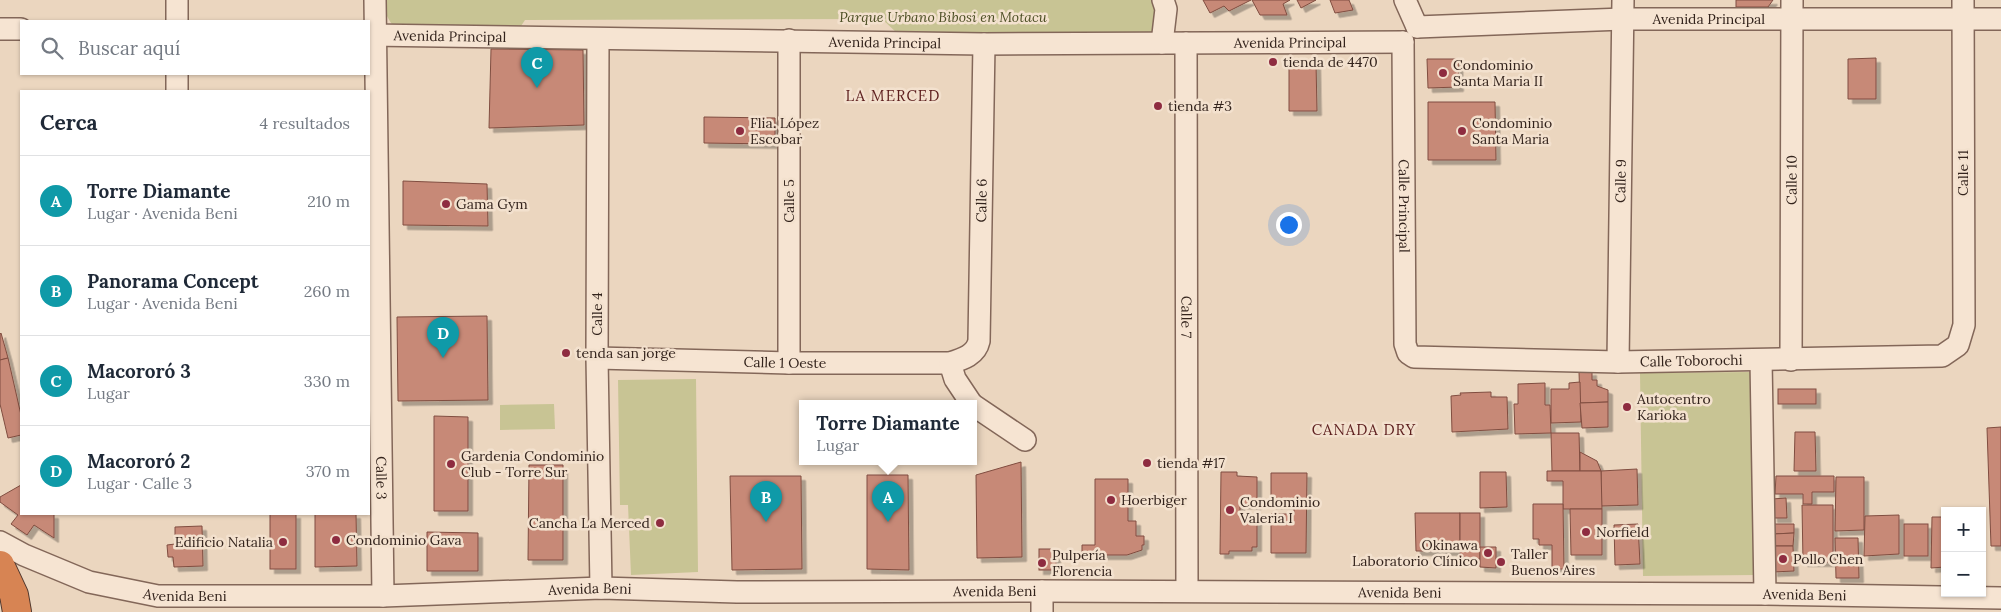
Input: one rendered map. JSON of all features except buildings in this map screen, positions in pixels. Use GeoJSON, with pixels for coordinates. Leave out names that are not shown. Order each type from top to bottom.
{"type":"FeatureCollection","features":[{"type":"Feature","properties":{"kind":"highway"},"geometry":{"type":"LineString","coordinates":[[0,565],[14,595],[17,612]]}},
{"type":"Feature","properties":{"kind":"street"},"geometry":{"type":"LineString","coordinates":[[177,0],[177,20]]}},
{"type":"Feature","properties":{"kind":"street","name":"Calle 3"},"geometry":{"type":"LineString","coordinates":[[376,0],[372,36],[383,596]]}},
{"type":"Feature","properties":{"kind":"street"},"geometry":{"type":"LineString","coordinates":[[1162,43],[1166,9],[1163,0]]}},
{"type":"Feature","properties":{"kind":"street"},"geometry":{"type":"LineString","coordinates":[[1403,42],[1418,27],[1405,0]]}},
{"type":"Feature","properties":{"kind":"street","name":"Avenida Principal"},"geometry":{"type":"LineString","coordinates":[[1418,27],[1623,9],[1963,9],[2001,19]]}},
{"type":"Feature","properties":{"kind":"street","name":"Calle 9"},"geometry":{"type":"LineString","coordinates":[[1618,362],[1623,9]]}},
{"type":"Feature","properties":{"kind":"street","name":"Calle 10"},"geometry":{"type":"LineString","coordinates":[[1791,360],[1792,9]]}},
{"type":"Feature","properties":{"kind":"street","name":"Calle 11"},"geometry":{"type":"LineString","coordinates":[[1958,345],[1964,325],[1963,9]]}},
{"type":"Feature","properties":{"kind":"street"},"geometry":{"type":"LineString","coordinates":[[0,29],[20,29]]}},
{"type":"Feature","properties":{"kind":"street","name":"Avenida Principal"},"geometry":{"type":"LineString","coordinates":[[372,36],[984,44],[1403,42]]}},
{"type":"Feature","properties":{"kind":"street","name":"Calle 4"},"geometry":{"type":"LineString","coordinates":[[598,39],[598,358],[601,588]]}},
{"type":"Feature","properties":{"kind":"street","name":"Calle 5"},"geometry":{"type":"LineString","coordinates":[[789,363],[790,40]]}},
{"type":"Feature","properties":{"kind":"street","name":"Calle Principal"},"geometry":{"type":"LineString","coordinates":[[1403,42],[1404,344],[1408,353],[1414,357],[1423,358]]}},
{"type":"Feature","properties":{"kind":"street","name":"Calle 7"},"geometry":{"type":"LineString","coordinates":[[1186,43],[1187,591]]}},
{"type":"Feature","properties":{"kind":"street","name":"Calle 6"},"geometry":{"type":"LineString","coordinates":[[971,354],[978,348],[979,341],[984,44]]}},
{"type":"Feature","properties":{"kind":"street"},"geometry":{"type":"LineString","coordinates":[[177,75],[177,90]]}},
{"type":"Feature","properties":{"kind":"street","name":"Calle Toborochi"},"geometry":{"type":"LineString","coordinates":[[1423,358],[1618,362],[1791,360],[1942,356],[1958,345]]}},
{"type":"Feature","properties":{"kind":"street","name":"Calle 1 Oeste"},"geometry":{"type":"LineString","coordinates":[[598,358],[789,363],[950,363],[971,354]]}},
{"type":"Feature","properties":{"kind":"street"},"geometry":{"type":"LineString","coordinates":[[1761,360],[1765,594]]}},
{"type":"Feature","properties":{"kind":"street"},"geometry":{"type":"LineString","coordinates":[[950,363],[955,378],[969,400]]}},
{"type":"Feature","properties":{"kind":"street"},"geometry":{"type":"LineString","coordinates":[[977,407],[1025,440]]}},
{"type":"Feature","properties":{"kind":"street","name":"Avenida Beni"},"geometry":{"type":"LineString","coordinates":[[0,542],[24,555],[89,582],[158,596],[354,604],[383,596],[601,588],[737,592],[1187,591],[1765,594],[2001,598]]}},
{"type":"Feature","properties":{"kind":"street"},"geometry":{"type":"LineString","coordinates":[[1042,591],[1042,612]]}},
{"type":"Feature","properties":{"kind":"green space","name":"Parque Urbano Bibosi en Motacu"},"geometry":{"type":"Polygon","coordinates":[[[384,0],[1153,0],[1158,23],[1152,33],[898,34],[882,19],[525,20],[517,32],[396,29],[387,16],[384,0]]]}},
{"type":"Feature","properties":{"kind":"green space"},"geometry":{"type":"Polygon","coordinates":[[[1753,372],[1756,575],[1643,576],[1640,373],[1753,372]]]}},
{"type":"Feature","properties":{"kind":"green space"},"geometry":{"type":"Polygon","coordinates":[[[696,379],[698,572],[631,575],[628,505],[620,505],[618,380],[696,379]]]}},
{"type":"Feature","properties":{"kind":"green space"},"geometry":{"type":"Polygon","coordinates":[[[554,404],[555,429],[500,430],[500,405],[554,404]]]}},
{"type":"Feature","properties":{"kind":"place","name":"tienda de 4470"},"geometry":{"type":"Point","coordinates":[1273,62]}},
{"type":"Feature","properties":{"kind":"place","name":"Condominio Santa Maria II"},"geometry":{"type":"Point","coordinates":[1443,73]}},
{"type":"Feature","properties":{"kind":"place","name":"Macororó 3"},"geometry":{"type":"Point","coordinates":[537,88]}},
{"type":"Feature","properties":{"kind":"place","name":"tienda #3"},"geometry":{"type":"Point","coordinates":[1158,106]}},
{"type":"Feature","properties":{"kind":"place","name":"Flia. López Escobar"},"geometry":{"type":"Point","coordinates":[740,131]}},
{"type":"Feature","properties":{"kind":"place","name":"Condominio Santa Maria"},"geometry":{"type":"Point","coordinates":[1462,131]}},
{"type":"Feature","properties":{"kind":"place","name":"Gama Gym"},"geometry":{"type":"Point","coordinates":[446,204]}},
{"type":"Feature","properties":{"kind":"place","name":"tenda san jorge"},"geometry":{"type":"Point","coordinates":[566,353]}},
{"type":"Feature","properties":{"kind":"place","name":"Macororó 2"},"geometry":{"type":"Point","coordinates":[443,358]}},
{"type":"Feature","properties":{"kind":"place","name":"Autocentro Karioka"},"geometry":{"type":"Point","coordinates":[1627,407]}},
{"type":"Feature","properties":{"kind":"place","name":"tienda #17"},"geometry":{"type":"Point","coordinates":[1147,463]}},
{"type":"Feature","properties":{"kind":"place","name":"Gardenia Condominio Club - Torre Sur"},"geometry":{"type":"Point","coordinates":[451,464]}},
{"type":"Feature","properties":{"kind":"place","name":"Hoerbiger"},"geometry":{"type":"Point","coordinates":[1111,500]}},
{"type":"Feature","properties":{"kind":"place","name":"Condominio Valeria I"},"geometry":{"type":"Point","coordinates":[1230,510]}},
{"type":"Feature","properties":{"kind":"place","name":"Panorama Concept"},"geometry":{"type":"Point","coordinates":[766,522]}},
{"type":"Feature","properties":{"kind":"place","name":"Torre Diamante"},"geometry":{"type":"Point","coordinates":[888,522]}},
{"type":"Feature","properties":{"kind":"place","name":"Cancha La Merced"},"geometry":{"type":"Point","coordinates":[660,523]}},
{"type":"Feature","properties":{"kind":"place","name":"Norfield"},"geometry":{"type":"Point","coordinates":[1586,532]}},
{"type":"Feature","properties":{"kind":"place","name":"Condominio Gava"},"geometry":{"type":"Point","coordinates":[336,540]}},
{"type":"Feature","properties":{"kind":"place","name":"Edificio Natalia"},"geometry":{"type":"Point","coordinates":[283,542]}},
{"type":"Feature","properties":{"kind":"place","name":"Okinawa Laboratorio Clínico"},"geometry":{"type":"Point","coordinates":[1488,553]}},
{"type":"Feature","properties":{"kind":"place","name":"Pollo Chen"},"geometry":{"type":"Point","coordinates":[1783,559]}},
{"type":"Feature","properties":{"kind":"place","name":"Taller Buenos Aires"},"geometry":{"type":"Point","coordinates":[1501,562]}},
{"type":"Feature","properties":{"kind":"place","name":"Pulpería Florencia"},"geometry":{"type":"Point","coordinates":[1042,563]}},
{"type":"Feature","properties":{"kind":"district","name":"LA MERCED"},"geometry":{"type":"Point","coordinates":[893,96]}},
{"type":"Feature","properties":{"kind":"district","name":"CANADA DRY"},"geometry":{"type":"Point","coordinates":[1364,430]}}]}
